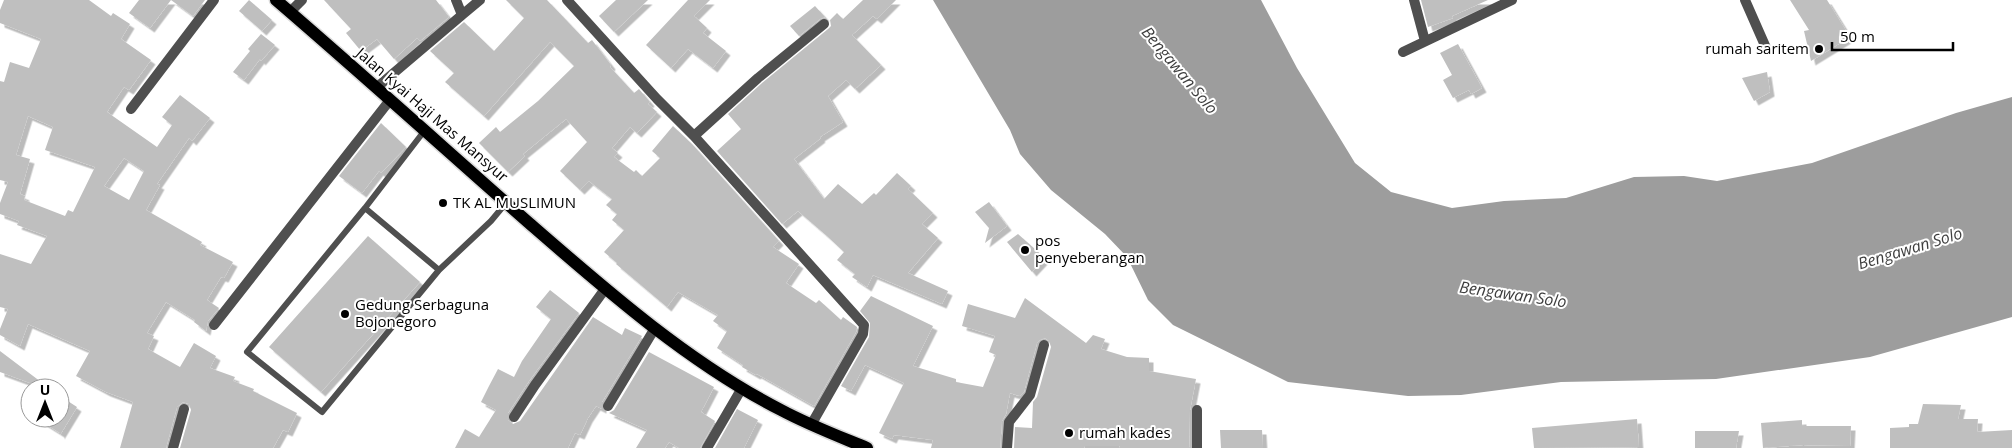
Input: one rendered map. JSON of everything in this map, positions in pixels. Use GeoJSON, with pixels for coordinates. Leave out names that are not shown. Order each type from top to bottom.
{"type":"FeatureCollection","features":[{"type":"Feature","properties":{"kind":"main road","name":"Jalan Kyai Haji Mas Mansyur"},"geometry":{"type":"LineString","coordinates":[[276,0],[506,203],[606,289],[655,328],[742,388],[780,410],[868,448]]}},
{"type":"Feature","properties":{"kind":"street"},"geometry":{"type":"LineString","coordinates":[[131,109],[214,0]]}},
{"type":"Feature","properties":{"kind":"street"},"geometry":{"type":"LineString","coordinates":[[290,12],[302,0]]}},
{"type":"Feature","properties":{"kind":"street"},"geometry":{"type":"LineString","coordinates":[[456,0],[462,15]]}},
{"type":"Feature","properties":{"kind":"street"},"geometry":{"type":"LineString","coordinates":[[376,88],[480,0]]}},
{"type":"Feature","properties":{"kind":"street"},"geometry":{"type":"LineString","coordinates":[[567,0],[657,99],[694,136],[864,325],[863,334],[811,425]]}},
{"type":"Feature","properties":{"kind":"street"},"geometry":{"type":"LineString","coordinates":[[1414,0],[1426,41]]}},
{"type":"Feature","properties":{"kind":"street"},"geometry":{"type":"LineString","coordinates":[[1403,52],[1512,0]]}},
{"type":"Feature","properties":{"kind":"street"},"geometry":{"type":"LineString","coordinates":[[1745,0],[1767,50]]}},
{"type":"Feature","properties":{"kind":"street"},"geometry":{"type":"LineString","coordinates":[[694,136],[758,78],[824,24]]}},
{"type":"Feature","properties":{"kind":"street"},"geometry":{"type":"LineString","coordinates":[[214,325],[390,100]]}},
{"type":"Feature","properties":{"kind":"street"},"geometry":{"type":"LineString","coordinates":[[514,417],[535,385],[606,289]]}},
{"type":"Feature","properties":{"kind":"street"},"geometry":{"type":"LineString","coordinates":[[608,406],[655,328]]}},
{"type":"Feature","properties":{"kind":"street"},"geometry":{"type":"LineString","coordinates":[[1008,448],[1009,422],[1030,395],[1044,345]]}},
{"type":"Feature","properties":{"kind":"street"},"geometry":{"type":"LineString","coordinates":[[707,448],[742,388]]}},
{"type":"Feature","properties":{"kind":"street"},"geometry":{"type":"LineString","coordinates":[[173,448],[184,409]]}},
{"type":"Feature","properties":{"kind":"street"},"geometry":{"type":"LineString","coordinates":[[1197,410],[1198,448]]}},
{"type":"Feature","properties":{"kind":"lane"},"geometry":{"type":"LineString","coordinates":[[425,130],[365,208],[247,352],[322,412],[439,270],[491,221],[506,203]]}},
{"type":"Feature","properties":{"kind":"lane"},"geometry":{"type":"LineString","coordinates":[[365,208],[439,270]]}},
{"type":"Feature","properties":{"kind":"water","name":"Bengawan Solo"},"geometry":{"type":"Polygon","coordinates":[[[933,0],[1261,0],[1297,68],[1355,163],[1391,192],[1452,208],[1504,201],[1566,198],[1634,177],[1684,176],[1717,181],[1812,163],[1956,113],[2012,97],[2012,317],[1870,357],[1716,379],[1561,382],[1461,395],[1408,396],[1288,382],[1173,325],[1148,300],[1127,257],[1105,234],[1051,190],[1020,154],[1010,130],[933,0]]]}},
{"type":"Feature","properties":{"kind":"building"},"geometry":{"type":"Polygon","coordinates":[[[4,0],[89,0],[111,16],[113,13],[130,24],[121,39],[151,60],[129,90],[124,87],[107,112],[157,147],[172,125],[162,117],[180,95],[210,118],[192,141],[189,138],[157,184],[160,185],[146,210],[202,242],[200,245],[233,262],[224,278],[221,277],[207,300],[219,308],[208,321],[206,331],[194,322],[195,320],[166,302],[147,333],[154,336],[148,349],[180,367],[194,343],[216,356],[210,368],[235,377],[233,381],[254,389],[253,391],[297,413],[288,432],[283,430],[273,448],[180,448],[191,410],[189,404],[183,402],[177,407],[166,448],[120,448],[133,402],[106,392],[76,376],[90,351],[28,324],[20,346],[0,335],[0,329],[8,309],[0,307],[0,254],[31,264],[47,236],[17,225],[19,221],[0,214],[0,203],[8,182],[0,180],[0,81],[4,82],[10,62],[29,68],[41,39],[0,23],[0,10],[4,0]],[[28,116],[16,155],[30,159],[20,194],[25,196],[24,200],[65,216],[68,210],[73,212],[95,167],[45,150],[53,127],[28,116]],[[124,158],[104,186],[129,200],[144,171],[124,158]]]}},
{"type":"Feature","properties":{"kind":"building"},"geometry":{"type":"Polygon","coordinates":[[[139,0],[171,0],[150,28],[129,13],[139,0]]]}},
{"type":"Feature","properties":{"kind":"building"},"geometry":{"type":"Polygon","coordinates":[[[171,0],[205,0],[193,16],[171,0]]]}},
{"type":"Feature","properties":{"kind":"building"},"geometry":{"type":"Polygon","coordinates":[[[249,0],[272,20],[262,31],[239,11],[249,0]]]}},
{"type":"Feature","properties":{"kind":"building"},"geometry":{"type":"Polygon","coordinates":[[[324,0],[436,0],[449,17],[420,41],[417,38],[394,59],[377,39],[361,51],[346,33],[351,29],[324,0]]]}},
{"type":"Feature","properties":{"kind":"building"},"geometry":{"type":"Polygon","coordinates":[[[506,0],[547,0],[588,43],[592,40],[611,65],[610,67],[634,93],[639,89],[650,102],[648,104],[657,112],[637,133],[630,127],[612,148],[618,153],[614,157],[634,172],[636,170],[642,176],[660,158],[652,151],[673,126],[692,144],[779,241],[773,247],[799,264],[786,283],[816,303],[819,300],[841,320],[843,317],[857,327],[856,332],[814,406],[742,367],[743,365],[717,348],[727,331],[713,321],[718,315],[678,292],[667,307],[604,252],[624,230],[612,220],[617,214],[606,205],[612,199],[589,181],[580,190],[560,171],[587,142],[566,119],[523,154],[525,156],[508,172],[479,143],[496,127],[500,132],[538,101],[574,66],[550,42],[484,116],[445,82],[454,73],[430,51],[464,22],[494,51],[524,18],[506,0]]]}},
{"type":"Feature","properties":{"kind":"building"},"geometry":{"type":"Polygon","coordinates":[[[616,0],[648,0],[614,32],[599,16],[616,0]]]}},
{"type":"Feature","properties":{"kind":"building"},"geometry":{"type":"Polygon","coordinates":[[[688,0],[710,0],[694,16],[707,28],[703,33],[726,51],[713,68],[688,49],[671,68],[646,45],[688,0]]]}},
{"type":"Feature","properties":{"kind":"building"},"geometry":{"type":"Polygon","coordinates":[[[863,0],[896,0],[877,19],[873,16],[852,35],[881,65],[855,89],[846,80],[828,96],[843,122],[820,137],[794,159],[824,199],[838,184],[862,204],[874,193],[876,195],[897,173],[911,186],[908,189],[933,213],[922,224],[938,238],[908,273],[948,291],[942,304],[873,275],[867,287],[852,277],[855,274],[837,260],[844,252],[827,236],[798,211],[782,224],[717,151],[741,129],[728,114],[762,83],[828,29],[831,26],[830,20],[837,13],[843,19],[863,0]]]}},
{"type":"Feature","properties":{"kind":"building"},"geometry":{"type":"Polygon","coordinates":[[[1421,0],[1488,0],[1452,16],[1453,18],[1428,27],[1421,0]]]}},
{"type":"Feature","properties":{"kind":"building"},"geometry":{"type":"Polygon","coordinates":[[[1790,0],[1827,0],[1850,37],[1811,61],[1804,31],[1809,30],[1790,0]]]}},
{"type":"Feature","properties":{"kind":"building"},"geometry":{"type":"Polygon","coordinates":[[[815,6],[825,17],[799,36],[790,26],[815,6]]]}},
{"type":"Feature","properties":{"kind":"building"},"geometry":{"type":"Polygon","coordinates":[[[261,34],[275,45],[261,61],[260,59],[244,80],[233,72],[250,51],[248,49],[261,34]]]}},
{"type":"Feature","properties":{"kind":"building"},"geometry":{"type":"Polygon","coordinates":[[[1458,44],[1482,88],[1471,94],[1469,90],[1453,98],[1443,80],[1452,75],[1440,53],[1458,44]]]}},
{"type":"Feature","properties":{"kind":"building"},"geometry":{"type":"Polygon","coordinates":[[[1767,72],[1770,92],[1754,101],[1742,78],[1767,72]]]}},
{"type":"Feature","properties":{"kind":"building"},"geometry":{"type":"Polygon","coordinates":[[[381,123],[406,147],[381,173],[379,171],[362,193],[339,176],[381,123]]]}},
{"type":"Feature","properties":{"kind":"building"},"geometry":{"type":"Polygon","coordinates":[[[989,202],[1007,226],[985,243],[989,228],[975,212],[989,202]]]}},
{"type":"Feature","properties":{"kind":"building","name":"pos penyeberangan"},"geometry":{"type":"Polygon","coordinates":[[[1018,234],[1045,258],[1032,272],[1007,242],[1018,234]]]}},
{"type":"Feature","properties":{"kind":"building","name":"Gedung Serbaguna Bojonegoro"},"geometry":{"type":"Polygon","coordinates":[[[368,236],[420,282],[321,392],[269,347],[368,236]]]}},
{"type":"Feature","properties":{"kind":"building"},"geometry":{"type":"Polygon","coordinates":[[[550,290],[579,313],[529,381],[508,413],[508,420],[513,424],[520,421],[593,317],[622,335],[625,328],[642,336],[602,402],[602,409],[596,406],[580,435],[575,433],[568,448],[455,448],[465,429],[479,437],[496,410],[481,402],[498,369],[514,377],[522,361],[551,319],[536,307],[550,290]]]}},
{"type":"Feature","properties":{"kind":"building"},"geometry":{"type":"Polygon","coordinates":[[[871,296],[933,326],[913,366],[956,379],[956,382],[983,387],[996,355],[989,352],[995,336],[962,326],[968,304],[1015,318],[1025,298],[1086,343],[1093,335],[1105,339],[1101,349],[1127,357],[1149,358],[1149,371],[1196,379],[1190,410],[1189,448],[1085,446],[1084,448],[1014,448],[1015,427],[1032,428],[1033,402],[1037,397],[1051,347],[1049,341],[1045,338],[1037,343],[1024,392],[1020,396],[1010,393],[1006,414],[1002,421],[1000,448],[931,448],[933,440],[894,435],[892,439],[879,433],[904,383],[865,365],[851,391],[841,386],[869,337],[870,323],[860,311],[871,296]]]}},
{"type":"Feature","properties":{"kind":"building"},"geometry":{"type":"Polygon","coordinates":[[[0,351],[36,378],[20,379],[0,372],[0,351]]]}},
{"type":"Feature","properties":{"kind":"building"},"geometry":{"type":"Polygon","coordinates":[[[649,352],[714,387],[701,412],[715,421],[700,448],[679,448],[669,442],[665,448],[636,448],[647,430],[609,413],[614,410],[649,352]]]}},
{"type":"Feature","properties":{"kind":"building"},"geometry":{"type":"Polygon","coordinates":[[[70,402],[77,407],[70,419],[70,402]]]}},
{"type":"Feature","properties":{"kind":"building"},"geometry":{"type":"Polygon","coordinates":[[[1923,404],[1961,405],[1958,419],[1978,419],[1977,432],[2012,430],[2012,448],[1890,448],[1890,428],[1909,427],[1909,424],[1918,424],[1923,404]]]}},
{"type":"Feature","properties":{"kind":"building"},"geometry":{"type":"Polygon","coordinates":[[[737,409],[758,420],[744,448],[715,448],[737,409]]]}},
{"type":"Feature","properties":{"kind":"building"},"geometry":{"type":"Polygon","coordinates":[[[1637,419],[1639,447],[1534,448],[1532,428],[1637,419]]]}},
{"type":"Feature","properties":{"kind":"building"},"geometry":{"type":"Polygon","coordinates":[[[1802,420],[1802,426],[1851,426],[1850,446],[1803,445],[1763,448],[1761,423],[1802,420]]]}},
{"type":"Feature","properties":{"kind":"building"},"geometry":{"type":"Polygon","coordinates":[[[52,428],[64,428],[60,435],[60,433],[52,428]]]}},
{"type":"Feature","properties":{"kind":"building"},"geometry":{"type":"Polygon","coordinates":[[[1220,430],[1262,430],[1263,448],[1221,448],[1220,430]]]}},
{"type":"Feature","properties":{"kind":"building"},"geometry":{"type":"Polygon","coordinates":[[[1695,431],[1739,431],[1736,448],[1695,448],[1695,431]]]}},
{"type":"Feature","properties":{"kind":"place","name":"rumah saritem"},"geometry":{"type":"Point","coordinates":[1819,49]}},
{"type":"Feature","properties":{"kind":"place","name":"TK AL MUSLIMUN"},"geometry":{"type":"Point","coordinates":[443,203]}},
{"type":"Feature","properties":{"kind":"place","name":"pos penyeberangan"},"geometry":{"type":"Point","coordinates":[1025,250]}},
{"type":"Feature","properties":{"kind":"place","name":"Gedung Serbaguna Bojonegoro"},"geometry":{"type":"Point","coordinates":[345,314]}},
{"type":"Feature","properties":{"kind":"place","name":"rumah kades"},"geometry":{"type":"Point","coordinates":[1069,433]}}]}
